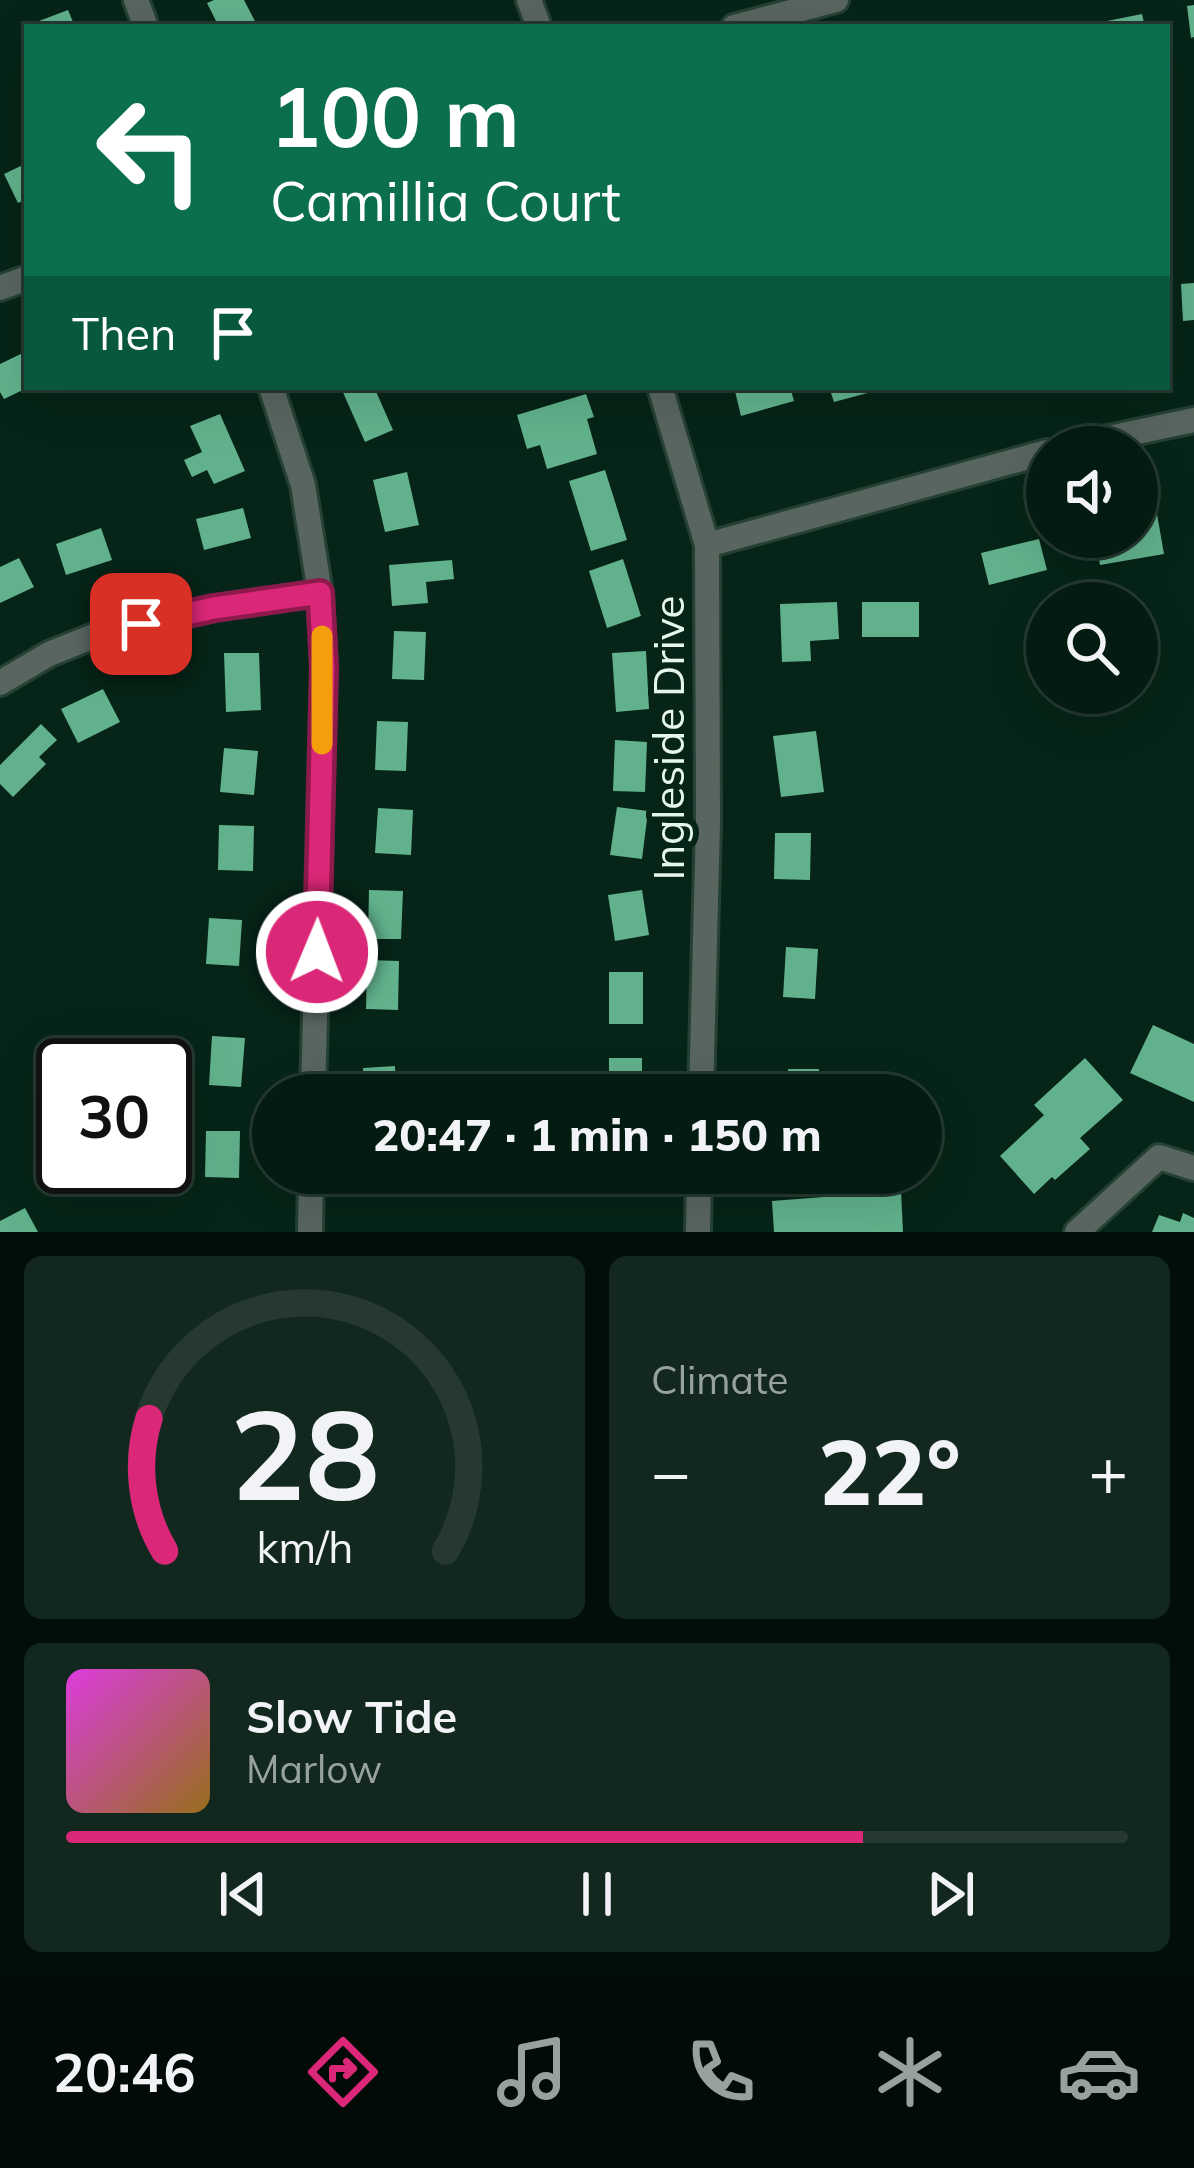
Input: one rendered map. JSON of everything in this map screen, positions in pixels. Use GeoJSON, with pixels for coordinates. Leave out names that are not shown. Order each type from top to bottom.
{"type":"FeatureCollection","features":[{"type":"Feature","properties":{"kind":"street"},"geometry":{"type":"LineString","coordinates":[[745,24],[836,0]]}},
{"type":"Feature","properties":{"kind":"street"},"geometry":{"type":"LineString","coordinates":[[272,390],[303,485],[320,593],[324,667],[314,1074]]}},
{"type":"Feature","properties":{"kind":"street","name":"Ingleside Drive"},"geometry":{"type":"LineString","coordinates":[[662,390],[707,545],[708,824],[702,1074]]}},
{"type":"Feature","properties":{"kind":"street"},"geometry":{"type":"LineString","coordinates":[[1158,428],[1194,421]]}},
{"type":"Feature","properties":{"kind":"street"},"geometry":{"type":"LineString","coordinates":[[707,545],[1026,458]]}},
{"type":"Feature","properties":{"kind":"street"},"geometry":{"type":"LineString","coordinates":[[0,683],[104,632],[214,608],[320,593]]}},
{"type":"Feature","properties":{"kind":"street"},"geometry":{"type":"LineString","coordinates":[[1077,1232],[1159,1156],[1194,1168]]}},
{"type":"Feature","properties":{"kind":"street"},"geometry":{"type":"LineString","coordinates":[[310,1232],[311,1194]]}},
{"type":"Feature","properties":{"kind":"street"},"geometry":{"type":"LineString","coordinates":[[698,1232],[699,1194]]}},
{"type":"Feature","properties":{"kind":"building"},"geometry":{"type":"Polygon","coordinates":[[[244,0],[256,24],[218,24],[207,3],[244,0]]]}},
{"type":"Feature","properties":{"kind":"building"},"geometry":{"type":"Polygon","coordinates":[[[1194,5],[1194,37],[1191,38],[1187,6],[1194,5]]]}},
{"type":"Feature","properties":{"kind":"building"},"geometry":{"type":"Polygon","coordinates":[[[68,10],[74,24],[40,24],[68,10]]]}},
{"type":"Feature","properties":{"kind":"building"},"geometry":{"type":"Polygon","coordinates":[[[1142,14],[1144,24],[1092,24],[1142,14]]]}},
{"type":"Feature","properties":{"kind":"building"},"geometry":{"type":"Polygon","coordinates":[[[24,164],[24,200],[18,203],[4,174],[24,164]]]}},
{"type":"Feature","properties":{"kind":"building"},"geometry":{"type":"Polygon","coordinates":[[[1194,283],[1194,320],[1183,321],[1181,284],[1194,283]]]}},
{"type":"Feature","properties":{"kind":"building"},"geometry":{"type":"Polygon","coordinates":[[[24,352],[24,389],[4,399],[0,392],[0,364],[24,352]]]}},
{"type":"Feature","properties":{"kind":"building"},"geometry":{"type":"Polygon","coordinates":[[[342,390],[375,390],[393,430],[365,442],[342,390]]]}},
{"type":"Feature","properties":{"kind":"building"},"geometry":{"type":"Polygon","coordinates":[[[735,390],[791,390],[794,401],[741,416],[735,390]]]}},
{"type":"Feature","properties":{"kind":"building"},"geometry":{"type":"Polygon","coordinates":[[[830,390],[879,390],[834,402],[830,390]]]}},
{"type":"Feature","properties":{"kind":"building"},"geometry":{"type":"Polygon","coordinates":[[[586,394],[594,417],[587,419],[597,454],[547,469],[540,445],[527,449],[517,415],[586,394]]]}},
{"type":"Feature","properties":{"kind":"building"},"geometry":{"type":"Polygon","coordinates":[[[220,414],[245,471],[214,484],[207,470],[192,477],[184,460],[202,452],[190,426],[220,414]]]}},
{"type":"Feature","properties":{"kind":"building"},"geometry":{"type":"Polygon","coordinates":[[[605,470],[627,540],[591,551],[569,481],[605,470]]]}},
{"type":"Feature","properties":{"kind":"building"},"geometry":{"type":"Polygon","coordinates":[[[407,472],[419,525],[385,532],[373,480],[407,472]]]}},
{"type":"Feature","properties":{"kind":"building"},"geometry":{"type":"Polygon","coordinates":[[[243,508],[251,538],[204,550],[196,519],[243,508]]]}},
{"type":"Feature","properties":{"kind":"building"},"geometry":{"type":"Polygon","coordinates":[[[1158,520],[1164,554],[1158,555],[1158,520]]]}},
{"type":"Feature","properties":{"kind":"building"},"geometry":{"type":"Polygon","coordinates":[[[101,528],[112,560],[66,575],[56,544],[101,528]]]}},
{"type":"Feature","properties":{"kind":"building"},"geometry":{"type":"Polygon","coordinates":[[[1026,542],[1026,558],[1044,558],[1047,570],[989,585],[981,553],[1026,542]]]}},
{"type":"Feature","properties":{"kind":"building"},"geometry":{"type":"Polygon","coordinates":[[[19,558],[34,587],[0,603],[0,567],[19,558]]]}},
{"type":"Feature","properties":{"kind":"building"},"geometry":{"type":"Polygon","coordinates":[[[1099,558],[1141,558],[1100,565],[1099,558]]]}},
{"type":"Feature","properties":{"kind":"building"},"geometry":{"type":"Polygon","coordinates":[[[623,559],[641,616],[607,628],[589,571],[623,559]]]}},
{"type":"Feature","properties":{"kind":"building"},"geometry":{"type":"Polygon","coordinates":[[[452,560],[454,579],[426,582],[428,603],[392,606],[389,565],[452,560]]]}},
{"type":"Feature","properties":{"kind":"building"},"geometry":{"type":"Polygon","coordinates":[[[837,602],[839,639],[810,641],[811,661],[782,662],[780,604],[837,602]]]}},
{"type":"Feature","properties":{"kind":"building"},"geometry":{"type":"Polygon","coordinates":[[[862,602],[919,602],[919,637],[862,637],[862,602]]]}},
{"type":"Feature","properties":{"kind":"building"},"geometry":{"type":"Polygon","coordinates":[[[394,631],[426,632],[424,680],[392,679],[394,631]]]}},
{"type":"Feature","properties":{"kind":"building"},"geometry":{"type":"Polygon","coordinates":[[[646,651],[649,709],[616,712],[612,653],[646,651]]]}},
{"type":"Feature","properties":{"kind":"building"},"geometry":{"type":"Polygon","coordinates":[[[224,653],[259,653],[261,710],[226,712],[224,653]]]}},
{"type":"Feature","properties":{"kind":"building"},"geometry":{"type":"Polygon","coordinates":[[[103,689],[120,722],[78,743],[61,709],[103,689]]]}},
{"type":"Feature","properties":{"kind":"building"},"geometry":{"type":"Polygon","coordinates":[[[377,721],[408,722],[406,771],[375,770],[377,721]]]}},
{"type":"Feature","properties":{"kind":"building"},"geometry":{"type":"Polygon","coordinates":[[[41,724],[57,740],[39,757],[46,764],[13,797],[0,784],[0,765],[41,724]]]}},
{"type":"Feature","properties":{"kind":"building"},"geometry":{"type":"Polygon","coordinates":[[[816,731],[824,792],[781,797],[773,736],[816,731]]]}},
{"type":"Feature","properties":{"kind":"building"},"geometry":{"type":"Polygon","coordinates":[[[615,740],[647,742],[645,792],[613,791],[615,740]]]}},
{"type":"Feature","properties":{"kind":"building"},"geometry":{"type":"Polygon","coordinates":[[[224,748],[258,751],[254,795],[220,792],[224,748]]]}},
{"type":"Feature","properties":{"kind":"building"},"geometry":{"type":"Polygon","coordinates":[[[617,807],[648,811],[642,859],[610,855],[617,807]]]}},
{"type":"Feature","properties":{"kind":"building"},"geometry":{"type":"Polygon","coordinates":[[[378,808],[413,810],[411,855],[375,853],[378,808]]]}},
{"type":"Feature","properties":{"kind":"building"},"geometry":{"type":"Polygon","coordinates":[[[219,825],[254,826],[253,871],[218,870],[219,825]]]}},
{"type":"Feature","properties":{"kind":"building"},"geometry":{"type":"Polygon","coordinates":[[[775,833],[811,833],[810,880],[774,879],[775,833]]]}},
{"type":"Feature","properties":{"kind":"building"},"geometry":{"type":"Polygon","coordinates":[[[369,890],[403,891],[401,939],[368,939],[369,890]]]}},
{"type":"Feature","properties":{"kind":"building"},"geometry":{"type":"Polygon","coordinates":[[[642,890],[649,935],[615,941],[608,895],[642,890]]]}},
{"type":"Feature","properties":{"kind":"building"},"geometry":{"type":"Polygon","coordinates":[[[209,918],[242,920],[239,966],[206,964],[209,918]]]}},
{"type":"Feature","properties":{"kind":"building"},"geometry":{"type":"Polygon","coordinates":[[[786,947],[818,949],[815,999],[783,997],[786,947]]]}},
{"type":"Feature","properties":{"kind":"building"},"geometry":{"type":"Polygon","coordinates":[[[367,960],[399,961],[398,1010],[366,1009],[367,960]]]}},
{"type":"Feature","properties":{"kind":"building"},"geometry":{"type":"Polygon","coordinates":[[[609,972],[643,972],[643,1024],[609,1024],[609,972]]]}},
{"type":"Feature","properties":{"kind":"building"},"geometry":{"type":"Polygon","coordinates":[[[1153,1025],[1194,1044],[1194,1102],[1130,1073],[1153,1025]]]}},
{"type":"Feature","properties":{"kind":"building"},"geometry":{"type":"Polygon","coordinates":[[[212,1036],[245,1038],[241,1087],[209,1085],[212,1036]]]}},
{"type":"Feature","properties":{"kind":"building"},"geometry":{"type":"Polygon","coordinates":[[[609,1058],[642,1058],[642,1074],[609,1074],[609,1058]]]}},
{"type":"Feature","properties":{"kind":"building"},"geometry":{"type":"Polygon","coordinates":[[[1085,1058],[1123,1100],[1080,1138],[1090,1149],[1034,1194],[1000,1156],[1044,1115],[1034,1105],[1085,1058]]]}},
{"type":"Feature","properties":{"kind":"building"},"geometry":{"type":"Polygon","coordinates":[[[395,1066],[395,1074],[363,1074],[363,1068],[395,1066]]]}},
{"type":"Feature","properties":{"kind":"building"},"geometry":{"type":"Polygon","coordinates":[[[788,1069],[819,1069],[819,1074],[788,1074],[788,1069]]]}},
{"type":"Feature","properties":{"kind":"building"},"geometry":{"type":"Polygon","coordinates":[[[206,1131],[240,1131],[239,1178],[205,1177],[206,1131]]]}},
{"type":"Feature","properties":{"kind":"building"},"geometry":{"type":"Polygon","coordinates":[[[901,1194],[903,1232],[774,1232],[772,1201],[901,1194]]]}},
{"type":"Feature","properties":{"kind":"building"},"geometry":{"type":"Polygon","coordinates":[[[25,1208],[38,1232],[0,1232],[0,1221],[25,1208]]]}},
{"type":"Feature","properties":{"kind":"building"},"geometry":{"type":"Polygon","coordinates":[[[1183,1213],[1194,1218],[1194,1232],[1152,1232],[1159,1215],[1180,1222],[1183,1213]]]}},
{"type":"Feature","properties":{"kind":"slow traffic"},"geometry":{"type":"LineString","coordinates":[[322,636],[322,744]]}},
{"type":"Feature","properties":{"kind":"route"},"geometry":{"type":"LineString","coordinates":[[141,624],[320,593],[324,667],[317,952]]}}]}
